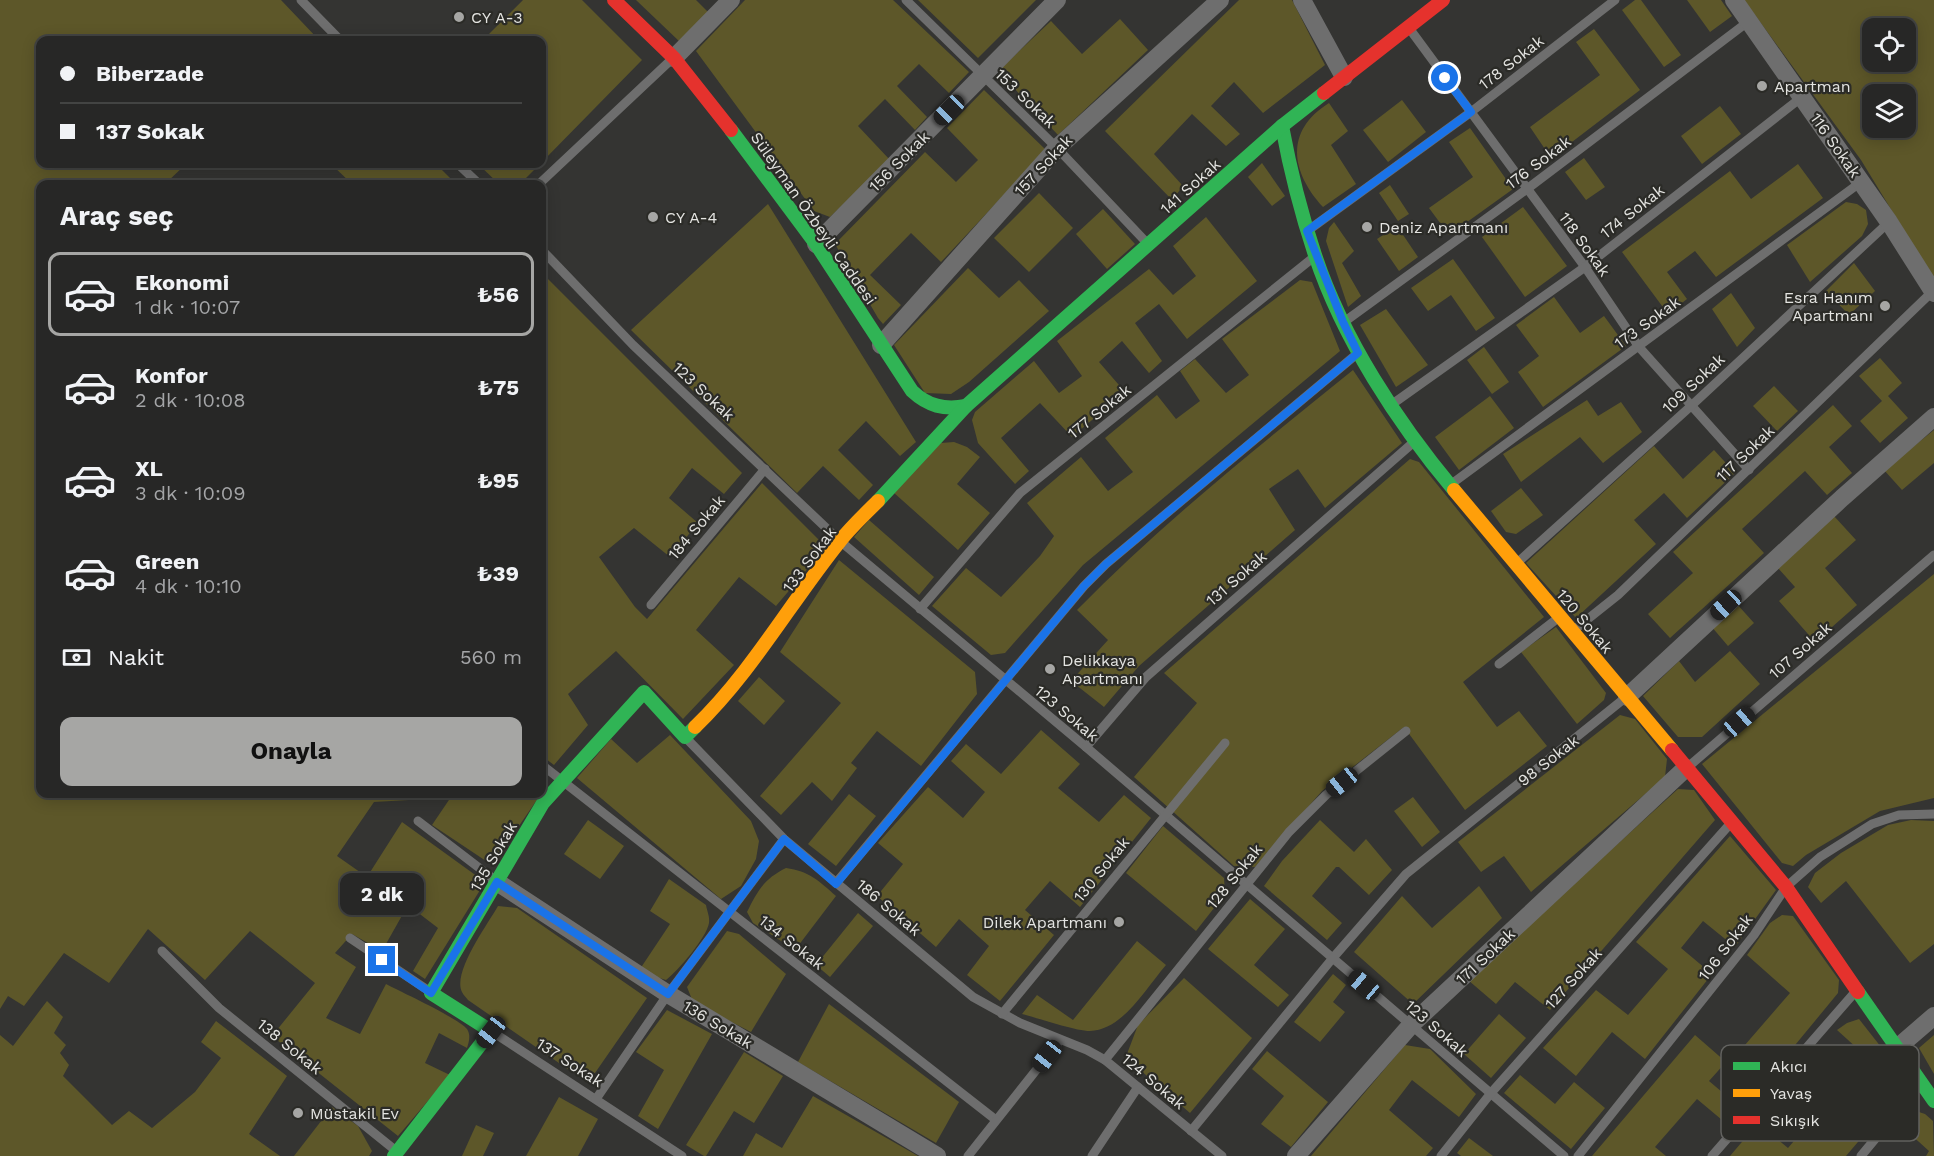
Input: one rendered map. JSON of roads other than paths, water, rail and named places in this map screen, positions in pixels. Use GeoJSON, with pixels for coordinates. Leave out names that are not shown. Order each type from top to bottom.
{"type":"FeatureCollection","features":[{"type":"Feature","properties":{"kind":"street","name":"Süleyman Özbeyli Caddesi"},"geometry":{"type":"LineString","coordinates":[[614,0],[674,58],[752,156],[816,244],[912,391],[925,402],[947,409],[966,406]]}},
{"type":"Feature","properties":{"kind":"street"},"geometry":{"type":"LineString","coordinates":[[674,58],[731,0]]}},
{"type":"Feature","properties":{"kind":"street","name":"156 Sokak"},"geometry":{"type":"LineString","coordinates":[[816,244],[1057,0]]}},
{"type":"Feature","properties":{"kind":"street","name":"157 Sokak"},"geometry":{"type":"LineString","coordinates":[[881,345],[1057,148],[1220,0]]}},
{"type":"Feature","properties":{"kind":"street"},"geometry":{"type":"LineString","coordinates":[[1302,0],[1344,77]]}},
{"type":"Feature","properties":{"kind":"street","name":"141 Sokak"},"geometry":{"type":"LineString","coordinates":[[966,406],[1282,126],[1443,0]]}},
{"type":"Feature","properties":{"kind":"street","name":"116 Sokak"},"geometry":{"type":"LineString","coordinates":[[1734,0],[1889,222],[1933,292]]}},
{"type":"Feature","properties":{"kind":"street","name":"120 Sokak"},"geometry":{"type":"LineString","coordinates":[[1282,126],[1291,173],[1316,256],[1358,353],[1390,406],[1415,441],[1515,564],[1786,887],[1895,1045]]}},
{"type":"Feature","properties":{"kind":"street","name":"133 Sokak"},"geometry":{"type":"LineString","coordinates":[[685,737],[714,710],[744,674],[840,541],[966,406]]}},
{"type":"Feature","properties":{"kind":"street","name":"98 Sokak"},"geometry":{"type":"LineString","coordinates":[[1627,697],[1842,498],[1934,417]]}},
{"type":"Feature","properties":{"kind":"street","name":"186 Sokak"},"geometry":{"type":"LineString","coordinates":[[644,692],[685,737]]}},
{"type":"Feature","properties":{"kind":"street","name":"135 Sokak"},"geometry":{"type":"LineString","coordinates":[[431,993],[543,803],[644,692]]}},
{"type":"Feature","properties":{"kind":"street","name":"171 Sokak"},"geometry":{"type":"LineString","coordinates":[[1296,1156],[1411,1025],[1686,768]]}},
{"type":"Feature","properties":{"kind":"street","name":"136 Sokak"},"geometry":{"type":"LineString","coordinates":[[497,882],[668,994],[937,1156]]}},
{"type":"Feature","properties":{"kind":"street","name":"137 Sokak"},"geometry":{"type":"LineString","coordinates":[[431,993],[491,1032]]}},
{"type":"Feature","properties":{"kind":"street"},"geometry":{"type":"LineString","coordinates":[[1900,1045],[1934,1016]]}},
{"type":"Feature","properties":{"kind":"street"},"geometry":{"type":"LineString","coordinates":[[399,1155],[491,1032]]}},
{"type":"Feature","properties":{"kind":"street","name":"120 Sokak"},"geometry":{"type":"LineString","coordinates":[[1919,1080],[1934,1101]]}},
{"type":"Feature","properties":{"kind":"lane"},"geometry":{"type":"LineString","coordinates":[[301,0],[336,36]]}},
{"type":"Feature","properties":{"kind":"lane","name":"153 Sokak"},"geometry":{"type":"LineString","coordinates":[[906,0],[1057,148],[1149,245]]}},
{"type":"Feature","properties":{"kind":"lane","name":"178 Sokak"},"geometry":{"type":"LineString","coordinates":[[1307,231],[1471,112],[1615,0]]}},
{"type":"Feature","properties":{"kind":"lane","name":"176 Sokak"},"geometry":{"type":"LineString","coordinates":[[1343,322],[1527,189],[1749,21]]}},
{"type":"Feature","properties":{"kind":"lane","name":"118 Sokak"},"geometry":{"type":"LineString","coordinates":[[1408,27],[1585,267],[1640,347],[1749,470]]}},
{"type":"Feature","properties":{"kind":"lane"},"geometry":{"type":"LineString","coordinates":[[543,180],[674,58]]}},
{"type":"Feature","properties":{"kind":"lane","name":"174 Sokak"},"geometry":{"type":"LineString","coordinates":[[1390,406],[1585,267],[1802,97]]}},
{"type":"Feature","properties":{"kind":"lane"},"geometry":{"type":"LineString","coordinates":[[462,168],[475,180]]}},
{"type":"Feature","properties":{"kind":"lane","name":"173 Sokak"},"geometry":{"type":"LineString","coordinates":[[1450,485],[1861,182]]}},
{"type":"Feature","properties":{"kind":"lane","name":"109 Sokak"},"geometry":{"type":"LineString","coordinates":[[1515,564],[1691,406],[1889,222]]}},
{"type":"Feature","properties":{"kind":"lane","name":"123 Sokak"},"geometry":{"type":"LineString","coordinates":[[546,254],[633,345],[840,541],[1086,747],[1564,1156]]}},
{"type":"Feature","properties":{"kind":"lane","name":"177 Sokak"},"geometry":{"type":"LineString","coordinates":[[920,609],[1020,493],[1316,256]]}},
{"type":"Feature","properties":{"kind":"lane","name":"117 Sokak"},"geometry":{"type":"LineString","coordinates":[[1572,632],[1618,595],[1933,292]]}},
{"type":"Feature","properties":{"kind":"lane"},"geometry":{"type":"LineString","coordinates":[[836,884],[1004,680],[1077,594],[1106,564],[1358,353]]}},
{"type":"Feature","properties":{"kind":"lane","name":"131 Sokak"},"geometry":{"type":"LineString","coordinates":[[1086,747],[1146,677],[1415,441]]}},
{"type":"Feature","properties":{"kind":"lane","name":"184 Sokak"},"geometry":{"type":"LineString","coordinates":[[651,604],[765,469]]}},
{"type":"Feature","properties":{"kind":"lane","name":"107 Sokak"},"geometry":{"type":"LineString","coordinates":[[1686,768],[1934,555]]}},
{"type":"Feature","properties":{"kind":"lane"},"geometry":{"type":"LineString","coordinates":[[1499,663],[1559,616]]}},
{"type":"Feature","properties":{"kind":"lane","name":"98 Sokak"},"geometry":{"type":"LineString","coordinates":[[1191,1131],[1332,959],[1406,874],[1627,697]]}},
{"type":"Feature","properties":{"kind":"lane","name":"128 Sokak"},"geometry":{"type":"LineString","coordinates":[[1105,1060],[1289,832],[1326,795],[1406,731]]}},
{"type":"Feature","properties":{"kind":"lane","name":"186 Sokak"},"geometry":{"type":"LineString","coordinates":[[685,737],[784,839],[973,997],[1002,1014],[1060,1040]]}},
{"type":"Feature","properties":{"kind":"lane","name":"130 Sokak"},"geometry":{"type":"LineString","coordinates":[[1002,1014],[1225,743]]}},
{"type":"Feature","properties":{"kind":"lane","name":"134 Sokak"},"geometry":{"type":"LineString","coordinates":[[546,768],[996,1120]]}},
{"type":"Feature","properties":{"kind":"lane","name":"106 Sokak"},"geometry":{"type":"LineString","coordinates":[[1578,1156],[1754,935],[1786,887],[1820,857],[1872,824],[1899,815],[1934,814]]}},
{"type":"Feature","properties":{"kind":"lane","name":"136 Sokak"},"geometry":{"type":"LineString","coordinates":[[418,821],[497,882]]}},
{"type":"Feature","properties":{"kind":"lane","name":"127 Sokak"},"geometry":{"type":"LineString","coordinates":[[1441,1156],[1491,1093],[1732,822]]}},
{"type":"Feature","properties":{"kind":"lane"},"geometry":{"type":"LineString","coordinates":[[596,1098],[668,994],[784,839]]}},
{"type":"Feature","properties":{"kind":"lane","name":"137 Sokak"},"geometry":{"type":"LineString","coordinates":[[350,938],[431,993]]}},
{"type":"Feature","properties":{"kind":"lane","name":"138 Sokak"},"geometry":{"type":"LineString","coordinates":[[162,951],[219,1008],[399,1155]]}},
{"type":"Feature","properties":{"kind":"lane"},"geometry":{"type":"LineString","coordinates":[[1809,1045],[1856,991]]}},
{"type":"Feature","properties":{"kind":"lane","name":"137 Sokak"},"geometry":{"type":"LineString","coordinates":[[491,1032],[596,1098],[682,1156]]}},
{"type":"Feature","properties":{"kind":"lane"},"geometry":{"type":"LineString","coordinates":[[968,1156],[1060,1040]]}},
{"type":"Feature","properties":{"kind":"lane","name":"124 Sokak"},"geometry":{"type":"LineString","coordinates":[[1060,1040],[1087,1050],[1105,1060],[1222,1156]]}},
{"type":"Feature","properties":{"kind":"lane"},"geometry":{"type":"LineString","coordinates":[[1092,1156],[1138,1087]]}},
{"type":"Feature","properties":{"kind":"lane"},"geometry":{"type":"LineString","coordinates":[[1712,1156],[1725,1141]]}},
{"type":"Feature","properties":{"kind":"lane"},"geometry":{"type":"LineString","coordinates":[[1861,1156],[1873,1141]]}},
{"type":"Feature","properties":{"kind":"place","name":"CY A-3"},"geometry":{"type":"Point","coordinates":[459,17]}},
{"type":"Feature","properties":{"kind":"place","name":"Apartman"},"geometry":{"type":"Point","coordinates":[1762,86]}},
{"type":"Feature","properties":{"kind":"place","name":"CY A-4"},"geometry":{"type":"Point","coordinates":[653,217]}},
{"type":"Feature","properties":{"kind":"place","name":"Deniz Apartmanı"},"geometry":{"type":"Point","coordinates":[1367,227]}},
{"type":"Feature","properties":{"kind":"place","name":"Esra Hanım Apartmanı"},"geometry":{"type":"Point","coordinates":[1885,306]}},
{"type":"Feature","properties":{"kind":"place","name":"Delikkaya Apartmanı"},"geometry":{"type":"Point","coordinates":[1050,669]}},
{"type":"Feature","properties":{"kind":"place","name":"Dilek Apartmanı"},"geometry":{"type":"Point","coordinates":[1119,922]}},
{"type":"Feature","properties":{"kind":"place","name":"Müstakil Ev"},"geometry":{"type":"Point","coordinates":[298,1113]}}]}
